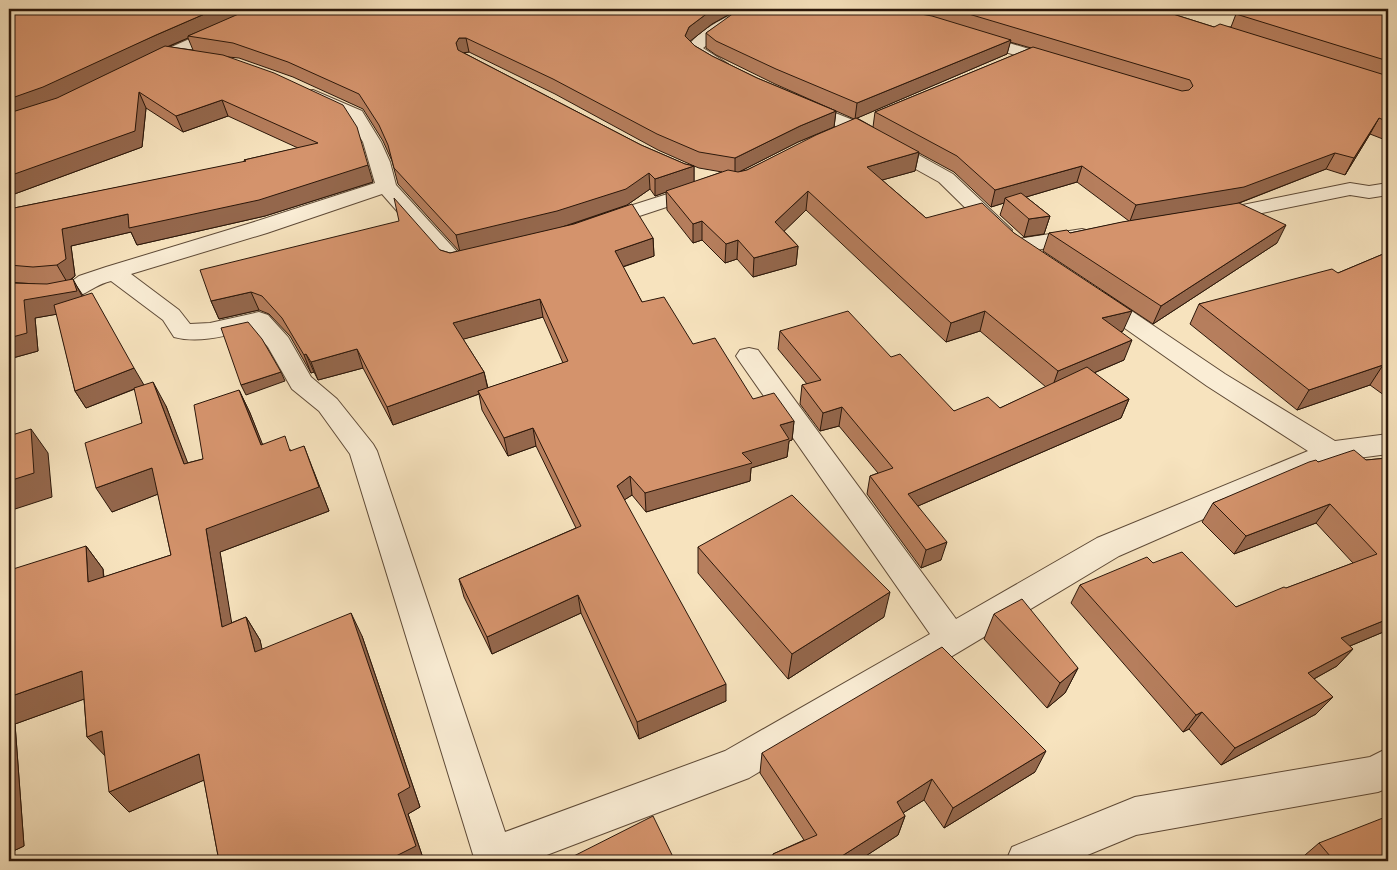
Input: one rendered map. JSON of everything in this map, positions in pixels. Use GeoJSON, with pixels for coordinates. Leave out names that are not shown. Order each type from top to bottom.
{"type":"FeatureCollection","features":[{"type":"Feature","properties":{"kind":"street"},"geometry":{"type":"LineString","coordinates":[[135,70],[269,9]]}},
{"type":"Feature","properties":{"kind":"street"},"geometry":{"type":"LineString","coordinates":[[737,75],[709,61],[694,49],[697,44],[732,20],[758,9]]}},
{"type":"Feature","properties":{"kind":"street"},"geometry":{"type":"LineString","coordinates":[[958,32],[1074,69]]}},
{"type":"Feature","properties":{"kind":"street"},"geometry":{"type":"LineString","coordinates":[[169,54],[196,58]]}},
{"type":"Feature","properties":{"kind":"street"},"geometry":{"type":"LineString","coordinates":[[1001,66],[1028,54]]}},
{"type":"Feature","properties":{"kind":"street"},"geometry":{"type":"LineString","coordinates":[[295,87],[356,115],[372,142],[380,162],[386,186],[454,262],[498,251]]}},
{"type":"Feature","properties":{"kind":"street"},"geometry":{"type":"LineString","coordinates":[[786,98],[866,124],[946,178],[1018,246],[1043,262]]}},
{"type":"Feature","properties":{"kind":"street"},"geometry":{"type":"LineString","coordinates":[[832,138],[866,124]]}},
{"type":"Feature","properties":{"kind":"street"},"geometry":{"type":"LineString","coordinates":[[586,229],[721,181],[693,175]]}},
{"type":"Feature","properties":{"kind":"street"},"geometry":{"type":"LineString","coordinates":[[9,291],[43,293],[74,290],[87,281],[114,272],[259,228],[386,186]]}},
{"type":"Feature","properties":{"kind":"street"},"geometry":{"type":"LineString","coordinates":[[1196,220],[1350,189],[1369,192],[1388,189]]}},
{"type":"Feature","properties":{"kind":"street"},"geometry":{"type":"LineString","coordinates":[[1018,246],[1097,234]]}},
{"type":"Feature","properties":{"kind":"street"},"geometry":{"type":"LineString","coordinates":[[114,272],[171,315],[183,332],[210,331],[259,320],[279,344],[301,383],[328,405],[363,451],[494,859],[736,765],[1108,547],[1331,452],[1388,444]]}},
{"type":"Feature","properties":{"kind":"street"},"geometry":{"type":"LineString","coordinates":[[1076,284],[1216,380],[1331,452]]}},
{"type":"Feature","properties":{"kind":"street"},"geometry":{"type":"LineString","coordinates":[[749,356],[951,638]]}},
{"type":"Feature","properties":{"kind":"street"},"geometry":{"type":"LineString","coordinates":[[1026,861],[1136,816],[1378,774],[1388,766]]}},
{"type":"Feature","properties":{"kind":"building"},"geometry":{"type":"Polygon","coordinates":[[[14,9],[216,9],[43,87],[9,99],[9,11],[14,9]]]}},
{"type":"Feature","properties":{"kind":"building"},"geometry":{"type":"Polygon","coordinates":[[[250,9],[713,9],[689,27],[685,36],[695,46],[757,78],[836,111],[800,126],[735,158],[699,152],[657,134],[553,79],[466,38],[459,38],[456,43],[458,50],[641,145],[694,166],[655,179],[649,173],[626,189],[557,211],[456,235],[394,168],[388,145],[379,125],[359,94],[288,62],[233,43],[188,36],[250,9]]]}},
{"type":"Feature","properties":{"kind":"building"},"geometry":{"type":"Polygon","coordinates":[[[742,9],[903,9],[1011,40],[857,103],[776,69],[716,41],[706,33],[742,9]]]}},
{"type":"Feature","properties":{"kind":"building"},"geometry":{"type":"Polygon","coordinates":[[[952,9],[1157,9],[1214,27],[1220,24],[1388,76],[1388,122],[1379,118],[1354,158],[1335,153],[1244,187],[1136,205],[1082,166],[995,190],[957,156],[875,112],[1033,47],[1182,91],[1189,90],[1193,86],[1190,80],[952,9]]]}},
{"type":"Feature","properties":{"kind":"building"},"geometry":{"type":"Polygon","coordinates":[[[1245,9],[1388,9],[1388,61],[1236,14],[1245,9]]]}},
{"type":"Feature","properties":{"kind":"building"},"geometry":{"type":"Polygon","coordinates":[[[165,46],[223,55],[274,73],[343,105],[357,127],[368,165],[259,200],[129,228],[128,214],[62,229],[66,259],[57,265],[33,267],[9,265],[9,209],[246,161],[244,160],[318,143],[222,100],[176,116],[139,92],[135,131],[9,176],[9,113],[57,98],[165,46]]]}},
{"type":"Feature","properties":{"kind":"building"},"geometry":{"type":"Polygon","coordinates":[[[856,118],[919,152],[867,167],[926,218],[982,203],[1014,233],[1132,311],[1102,318],[1132,340],[1058,371],[985,311],[951,323],[808,191],[775,222],[798,246],[754,258],[738,240],[726,244],[702,221],[693,224],[666,191],[728,170],[738,172],[747,170],[816,135],[856,118]]]}},
{"type":"Feature","properties":{"kind":"building"},"geometry":{"type":"Polygon","coordinates":[[[1021,193],[1050,216],[1029,219],[1005,198],[1021,193]]]}},
{"type":"Feature","properties":{"kind":"building"},"geometry":{"type":"Polygon","coordinates":[[[394,198],[440,250],[450,253],[574,224],[632,204],[653,238],[615,251],[642,302],[664,297],[693,344],[715,338],[753,399],[774,393],[794,421],[780,425],[789,439],[742,453],[752,463],[645,493],[630,476],[617,486],[726,684],[637,722],[578,595],[487,637],[459,579],[581,526],[533,428],[504,438],[478,391],[568,361],[540,299],[453,323],[484,372],[387,407],[357,349],[311,362],[306,354],[304,355],[282,318],[262,296],[251,292],[211,301],[200,270],[399,221],[394,198]]]}},
{"type":"Feature","properties":{"kind":"building"},"geometry":{"type":"Polygon","coordinates":[[[1239,203],[1286,225],[1161,306],[1049,233],[1067,230],[1070,233],[1122,222],[1239,203]]]}},
{"type":"Feature","properties":{"kind":"building"},"geometry":{"type":"Polygon","coordinates":[[[1388,252],[1388,368],[1383,365],[1309,390],[1199,304],[1332,269],[1338,273],[1388,252]]]}},
{"type":"Feature","properties":{"kind":"building"},"geometry":{"type":"Polygon","coordinates":[[[73,279],[77,291],[24,300],[27,333],[9,338],[9,283],[47,284],[73,279]]]}},
{"type":"Feature","properties":{"kind":"building"},"geometry":{"type":"Polygon","coordinates":[[[92,293],[134,368],[75,391],[54,305],[92,293]]]}},
{"type":"Feature","properties":{"kind":"building"},"geometry":{"type":"Polygon","coordinates":[[[848,311],[891,357],[900,354],[954,411],[988,397],[1000,408],[1087,367],[1129,399],[908,494],[947,542],[926,550],[870,476],[893,468],[842,407],[823,413],[802,385],[821,380],[780,331],[848,311]]]}},
{"type":"Feature","properties":{"kind":"building"},"geometry":{"type":"Polygon","coordinates":[[[248,322],[262,339],[281,372],[241,385],[221,328],[248,322]]]}},
{"type":"Feature","properties":{"kind":"building"},"geometry":{"type":"Polygon","coordinates":[[[153,382],[184,464],[203,459],[194,405],[239,390],[261,445],[285,436],[290,451],[304,446],[319,487],[206,529],[222,627],[246,617],[255,652],[351,613],[410,787],[398,794],[416,846],[386,861],[219,861],[199,754],[109,792],[102,731],[87,737],[82,671],[9,697],[10,570],[86,546],[88,582],[171,555],[152,468],[96,488],[85,443],[142,423],[134,388],[153,382]]]}},
{"type":"Feature","properties":{"kind":"building"},"geometry":{"type":"Polygon","coordinates":[[[31,429],[34,473],[9,481],[9,436],[31,429]]]}},
{"type":"Feature","properties":{"kind":"building"},"geometry":{"type":"Polygon","coordinates":[[[1354,450],[1366,460],[1388,458],[1388,619],[1341,638],[1353,649],[1308,673],[1333,697],[1235,748],[1202,712],[1196,715],[1080,585],[1147,557],[1153,563],[1182,552],[1236,607],[1284,587],[1286,588],[1377,554],[1330,504],[1246,536],[1213,503],[1309,462],[1316,460],[1318,462],[1354,450]]]}},
{"type":"Feature","properties":{"kind":"building"},"geometry":{"type":"Polygon","coordinates":[[[792,495],[890,592],[792,654],[698,547],[792,495]]]}},
{"type":"Feature","properties":{"kind":"building"},"geometry":{"type":"Polygon","coordinates":[[[1022,599],[1078,668],[1060,683],[994,614],[1022,599]]]}},
{"type":"Feature","properties":{"kind":"building"},"geometry":{"type":"Polygon","coordinates":[[[942,647],[1046,751],[953,808],[932,779],[897,802],[905,816],[834,861],[776,861],[773,854],[817,835],[762,753],[942,647]]]}},
{"type":"Feature","properties":{"kind":"building"},"geometry":{"type":"Polygon","coordinates":[[[653,816],[675,861],[564,861],[653,816]]]}},
{"type":"Feature","properties":{"kind":"building"},"geometry":{"type":"Polygon","coordinates":[[[1388,816],[1388,861],[1309,861],[1330,856],[1319,843],[1388,816]]]}}]}
